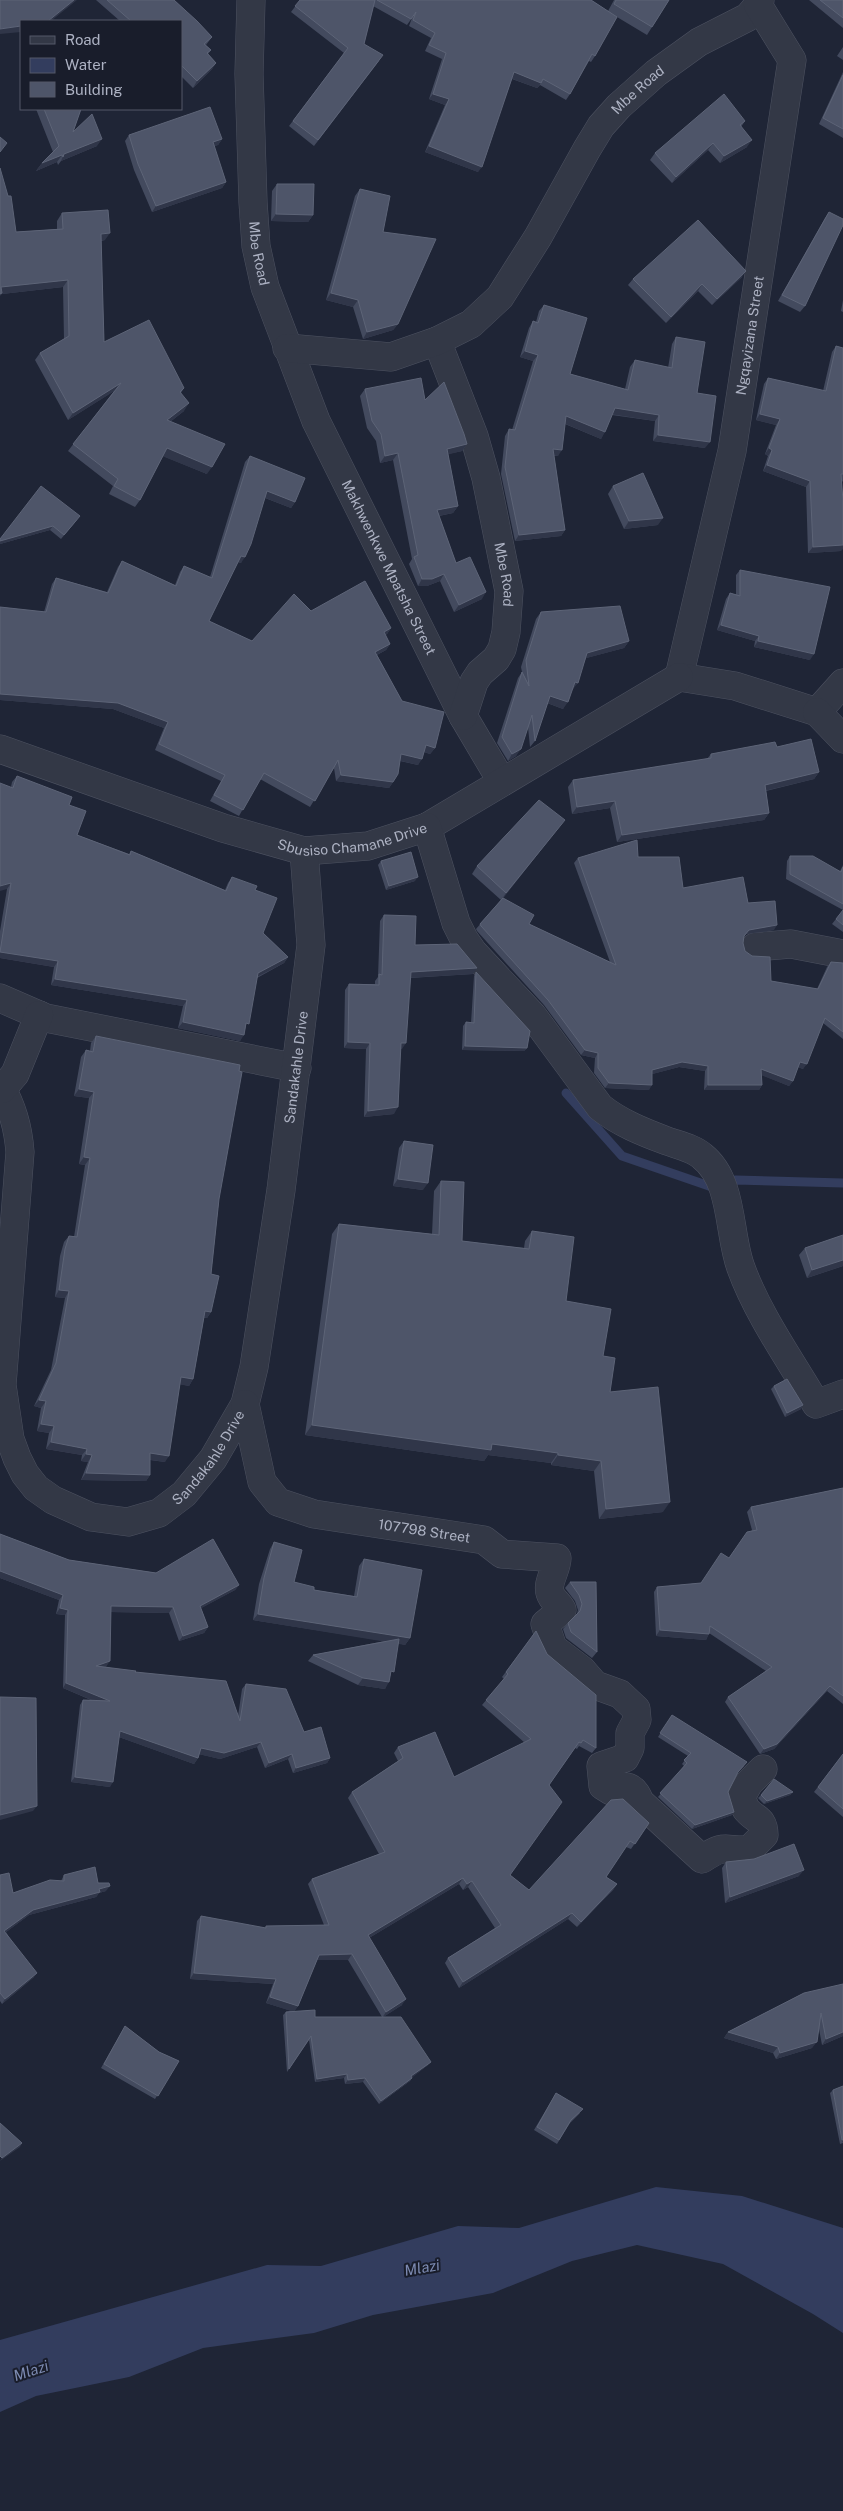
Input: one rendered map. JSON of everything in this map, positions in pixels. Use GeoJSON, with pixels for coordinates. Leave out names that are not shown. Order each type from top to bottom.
{"type":"FeatureCollection","features":[{"type":"Feature","properties":{"kind":"street","name":"Mbe Road"},"geometry":{"type":"LineString","coordinates":[[251,0],[249,74],[256,246],[265,287],[287,348],[391,357],[437,341],[471,324],[500,297],[538,237],[601,126],[619,106],[656,74],[699,42],[748,17],[759,3]]}},
{"type":"Feature","properties":{"kind":"street","name":"Ngqayizana Street"},"geometry":{"type":"LineString","coordinates":[[679,677],[732,451],[792,60],[759,3]]}},
{"type":"Feature","properties":{"kind":"street","name":"Mbe Road"},"geometry":{"type":"LineString","coordinates":[[437,341],[474,436],[486,478],[509,591],[506,632],[502,649],[474,682],[463,716]]}},
{"type":"Feature","properties":{"kind":"street","name":"Makhwenkwe Mpatsha Street"},"geometry":{"type":"LineString","coordinates":[[287,348],[316,421],[463,716],[502,782]]}},
{"type":"Feature","properties":{"kind":"street"},"geometry":{"type":"LineString","coordinates":[[679,677],[734,686],[817,712],[843,740]]}},
{"type":"Feature","properties":{"kind":"street","name":"Sbusiso Chamane Drive"},"geometry":{"type":"LineString","coordinates":[[0,749],[223,828],[304,851],[368,846],[427,827],[679,677]]}},
{"type":"Feature","properties":{"kind":"street"},"geometry":{"type":"LineString","coordinates":[[817,712],[843,683]]}},
{"type":"Feature","properties":{"kind":"street"},"geometry":{"type":"LineString","coordinates":[[427,827],[456,923],[473,952],[533,1016],[600,1107],[614,1118],[640,1131],[701,1155],[709,1163],[720,1181],[741,1268],[757,1302],[816,1404],[843,1394]]}},
{"type":"Feature","properties":{"kind":"street","name":"Sandakahle Drive"},"geometry":{"type":"LineString","coordinates":[[1,1087],[12,1106],[18,1130],[20,1152],[2,1385],[10,1439],[25,1474],[36,1488],[53,1500],[91,1517],[128,1522],[159,1513],[184,1494],[213,1459],[245,1404],[260,1328],[297,1068],[311,945],[304,851]]}},
{"type":"Feature","properties":{"kind":"street"},"geometry":{"type":"LineString","coordinates":[[755,947],[791,944],[843,954]]}},
{"type":"Feature","properties":{"kind":"street"},"geometry":{"type":"LineString","coordinates":[[0,998],[39,1015],[297,1068]]}},
{"type":"Feature","properties":{"kind":"street"},"geometry":{"type":"LineString","coordinates":[[1,1087],[15,1074],[39,1015]]}},
{"type":"Feature","properties":{"kind":"street","name":"107798 Street"},"geometry":{"type":"LineString","coordinates":[[245,1404],[262,1482],[278,1502],[314,1514],[484,1540],[502,1554],[558,1558],[557,1568],[550,1582],[551,1596],[562,1610],[545,1624],[553,1648],[582,1670],[595,1685],[620,1694],[636,1709],[637,1720],[630,1733],[630,1748],[625,1758],[601,1766],[603,1786],[611,1791],[620,1786],[628,1786],[635,1790],[640,1802],[702,1859],[717,1849],[749,1850],[764,1835],[764,1826],[757,1817],[747,1810],[742,1797],[749,1783],[763,1770]]}},
{"type":"Feature","properties":{"kind":"water","name":"Mlazi"},"geometry":{"type":"Polygon","coordinates":[[[656,2187],[742,2196],[843,2228],[843,2333],[813,2314],[723,2264],[637,2245],[572,2261],[493,2293],[373,2315],[314,2333],[203,2348],[129,2377],[36,2396],[0,2412],[0,2340],[267,2265],[321,2266],[458,2226],[519,2228],[656,2187]]]}},
{"type":"Feature","properties":{"kind":"building"},"geometry":{"type":"Polygon","coordinates":[[[0,0],[74,0],[49,20],[20,20],[20,26],[0,29],[0,0]]]}},
{"type":"Feature","properties":{"kind":"building"},"geometry":{"type":"Polygon","coordinates":[[[107,0],[174,0],[212,37],[204,44],[211,50],[207,53],[216,63],[197,81],[182,66],[182,20],[130,20],[107,0]]]}},
{"type":"Feature","properties":{"kind":"building"},"geometry":{"type":"Polygon","coordinates":[[[300,0],[375,0],[364,44],[383,55],[318,140],[293,121],[348,48],[295,6],[300,0]]]}},
{"type":"Feature","properties":{"kind":"building"},"geometry":{"type":"Polygon","coordinates":[[[377,0],[591,0],[617,17],[595,56],[592,54],[570,94],[543,79],[541,83],[514,72],[482,167],[429,146],[449,99],[433,94],[446,53],[429,45],[435,33],[413,20],[416,12],[411,19],[377,0]]]}},
{"type":"Feature","properties":{"kind":"building"},"geometry":{"type":"Polygon","coordinates":[[[616,0],[669,0],[652,27],[614,4],[616,0]]]}},
{"type":"Feature","properties":{"kind":"building"},"geometry":{"type":"Polygon","coordinates":[[[820,0],[843,0],[843,18],[820,0]]]}},
{"type":"Feature","properties":{"kind":"building"},"geometry":{"type":"Polygon","coordinates":[[[843,75],[843,129],[823,118],[843,75]]]}},
{"type":"Feature","properties":{"kind":"building"},"geometry":{"type":"Polygon","coordinates":[[[724,94],[745,121],[740,125],[752,140],[724,156],[713,143],[676,177],[655,153],[724,94]]]}},
{"type":"Feature","properties":{"kind":"building"},"geometry":{"type":"Polygon","coordinates":[[[210,107],[222,139],[213,142],[226,182],[156,206],[138,164],[129,135],[210,107]]]}},
{"type":"Feature","properties":{"kind":"building"},"geometry":{"type":"Polygon","coordinates":[[[44,110],[81,110],[73,132],[92,114],[102,139],[64,154],[63,157],[62,155],[42,163],[59,146],[44,110]]]}},
{"type":"Feature","properties":{"kind":"building"},"geometry":{"type":"Polygon","coordinates":[[[0,137],[7,143],[0,152],[0,137]]]}},
{"type":"Feature","properties":{"kind":"building"},"geometry":{"type":"Polygon","coordinates":[[[0,168],[8,196],[11,196],[16,232],[63,229],[62,213],[108,210],[110,233],[101,234],[104,342],[149,320],[184,388],[180,392],[189,403],[167,420],[225,444],[212,467],[167,448],[140,500],[114,486],[118,479],[73,444],[121,383],[73,413],[40,353],[69,336],[68,280],[1,287],[2,293],[0,294],[0,168]]]}},
{"type":"Feature","properties":{"kind":"building"},"geometry":{"type":"Polygon","coordinates":[[[277,184],[314,184],[313,215],[276,214],[277,184]]]}},
{"type":"Feature","properties":{"kind":"building"},"geometry":{"type":"Polygon","coordinates":[[[360,189],[390,196],[383,232],[436,239],[398,324],[367,332],[358,300],[331,293],[360,189]]]}},
{"type":"Feature","properties":{"kind":"building"},"geometry":{"type":"Polygon","coordinates":[[[829,212],[843,219],[843,225],[805,306],[782,295],[829,212]]]}},
{"type":"Feature","properties":{"kind":"building"},"geometry":{"type":"Polygon","coordinates":[[[698,220],[746,271],[717,299],[702,284],[671,317],[633,279],[698,220]]]}},
{"type":"Feature","properties":{"kind":"building"},"geometry":{"type":"Polygon","coordinates":[[[544,305],[587,318],[570,374],[628,390],[635,360],[672,368],[676,337],[705,342],[697,393],[716,396],[710,442],[658,435],[659,415],[615,408],[605,432],[566,416],[562,450],[553,449],[565,530],[519,535],[505,467],[509,429],[515,430],[538,355],[525,351],[533,321],[538,323],[544,305]]]}},
{"type":"Feature","properties":{"kind":"building"},"geometry":{"type":"Polygon","coordinates":[[[836,346],[843,348],[843,474],[841,474],[843,545],[813,547],[810,481],[767,465],[772,450],[769,448],[780,419],[760,414],[768,378],[826,391],[836,346]]]}},
{"type":"Feature","properties":{"kind":"building"},"geometry":{"type":"Polygon","coordinates":[[[421,378],[425,400],[444,382],[467,444],[447,449],[458,506],[437,510],[456,563],[470,557],[486,592],[459,605],[444,574],[432,579],[422,579],[414,557],[418,555],[398,453],[385,456],[381,434],[372,421],[365,389],[421,378]]]}},
{"type":"Feature","properties":{"kind":"building"},"geometry":{"type":"Polygon","coordinates":[[[250,456],[305,478],[295,502],[267,491],[251,544],[245,557],[241,556],[209,621],[252,641],[294,594],[311,611],[365,581],[391,628],[384,632],[390,644],[375,652],[402,701],[444,712],[435,748],[426,745],[422,759],[401,754],[398,774],[393,782],[341,775],[338,760],[315,801],[264,773],[243,810],[214,795],[225,775],[159,744],[168,722],[118,703],[0,694],[0,607],[46,612],[56,578],[108,593],[122,561],[176,586],[184,566],[212,578],[250,456]]]}},
{"type":"Feature","properties":{"kind":"building"},"geometry":{"type":"Polygon","coordinates":[[[643,473],[663,518],[629,521],[613,486],[643,473]]]}},
{"type":"Feature","properties":{"kind":"building"},"geometry":{"type":"Polygon","coordinates":[[[41,486],[80,516],[64,535],[53,526],[0,541],[0,539],[41,486]]]}},
{"type":"Feature","properties":{"kind":"building"},"geometry":{"type":"Polygon","coordinates":[[[740,570],[830,587],[814,654],[758,641],[759,636],[721,625],[730,593],[740,596],[740,570]]]}},
{"type":"Feature","properties":{"kind":"building"},"geometry":{"type":"Polygon","coordinates":[[[620,606],[629,641],[587,653],[578,683],[575,682],[568,702],[550,696],[535,741],[532,715],[521,749],[512,754],[502,737],[522,672],[529,686],[526,660],[541,612],[620,606]]]}},
{"type":"Feature","properties":{"kind":"building"},"geometry":{"type":"Polygon","coordinates":[[[811,739],[819,772],[765,785],[769,813],[622,835],[615,801],[577,807],[573,780],[711,758],[711,754],[775,742],[777,747],[811,739]]]}},
{"type":"Feature","properties":{"kind":"building"},"geometry":{"type":"Polygon","coordinates":[[[17,776],[72,797],[69,805],[86,811],[77,835],[130,855],[131,851],[226,891],[232,877],[257,886],[255,890],[277,898],[263,933],[288,957],[258,973],[249,1024],[246,1023],[244,1035],[183,1022],[187,1000],[55,979],[58,961],[0,952],[11,883],[0,886],[0,783],[13,788],[17,776]]]}},
{"type":"Feature","properties":{"kind":"building"},"geometry":{"type":"Polygon","coordinates":[[[539,800],[565,820],[506,893],[477,866],[539,800]]]}},
{"type":"Feature","properties":{"kind":"building"},"geometry":{"type":"Polygon","coordinates":[[[637,840],[638,857],[679,857],[683,888],[743,877],[748,903],[775,901],[777,925],[749,930],[744,936],[743,943],[745,951],[752,956],[770,957],[771,981],[818,989],[831,962],[843,963],[843,1032],[825,1018],[807,1064],[800,1062],[793,1081],[761,1069],[762,1085],[708,1085],[708,1066],[682,1062],[652,1070],[652,1085],[609,1083],[598,1068],[598,1053],[585,1050],[548,1000],[481,926],[480,924],[503,898],[534,915],[529,924],[616,965],[578,858],[637,840]]]}},
{"type":"Feature","properties":{"kind":"building"},"geometry":{"type":"Polygon","coordinates":[[[411,852],[418,877],[389,886],[381,861],[411,852]]]}},
{"type":"Feature","properties":{"kind":"building"},"geometry":{"type":"Polygon","coordinates":[[[790,856],[813,856],[841,872],[843,867],[843,904],[790,874],[790,856]]]}},
{"type":"Feature","properties":{"kind":"building"},"geometry":{"type":"Polygon","coordinates":[[[843,910],[843,925],[836,919],[843,910]]]}},
{"type":"Feature","properties":{"kind":"building"},"geometry":{"type":"Polygon","coordinates":[[[384,915],[416,916],[415,945],[457,944],[477,968],[411,972],[406,1043],[401,1043],[398,1107],[368,1111],[370,1043],[348,1042],[349,984],[379,985],[379,974],[382,975],[384,915]]]}},
{"type":"Feature","properties":{"kind":"building"},"geometry":{"type":"Polygon","coordinates":[[[476,972],[530,1031],[527,1048],[465,1046],[466,1022],[474,1023],[476,972]]]}},
{"type":"Feature","properties":{"kind":"building"},"geometry":{"type":"Polygon","coordinates":[[[96,1036],[240,1065],[239,1071],[242,1072],[219,1199],[211,1274],[219,1276],[211,1312],[205,1311],[193,1379],[181,1377],[169,1456],[150,1453],[150,1475],[86,1473],[92,1455],[86,1454],[87,1449],[51,1442],[54,1426],[41,1424],[46,1401],[39,1400],[56,1363],[69,1291],[59,1290],[65,1249],[69,1236],[77,1237],[90,1158],[84,1157],[94,1092],[79,1089],[86,1050],[93,1052],[96,1036]]]}},
{"type":"Feature","properties":{"kind":"building"},"geometry":{"type":"Polygon","coordinates":[[[404,1141],[433,1145],[428,1183],[398,1179],[404,1141]]]}},
{"type":"Feature","properties":{"kind":"building"},"geometry":{"type":"Polygon","coordinates":[[[441,1181],[464,1182],[462,1241],[529,1249],[532,1231],[574,1237],[566,1301],[611,1309],[603,1356],[615,1358],[610,1392],[658,1387],[670,1502],[606,1509],[601,1461],[492,1444],[491,1450],[312,1425],[339,1224],[439,1235],[441,1181]]]}},
{"type":"Feature","properties":{"kind":"building"},"geometry":{"type":"Polygon","coordinates":[[[843,1235],[843,1260],[812,1270],[805,1248],[843,1235]]]}},
{"type":"Feature","properties":{"kind":"building"},"geometry":{"type":"Polygon","coordinates":[[[787,1379],[803,1405],[787,1413],[774,1386],[787,1379]]]}},
{"type":"Feature","properties":{"kind":"building"},"geometry":{"type":"Polygon","coordinates":[[[843,1488],[843,1696],[830,1686],[777,1744],[764,1749],[728,1697],[772,1667],[710,1626],[709,1634],[660,1630],[657,1587],[701,1583],[721,1553],[729,1558],[747,1532],[757,1530],[751,1507],[843,1488]]]}},
{"type":"Feature","properties":{"kind":"building"},"geometry":{"type":"Polygon","coordinates":[[[0,1534],[69,1560],[156,1573],[213,1539],[239,1585],[200,1606],[208,1627],[183,1636],[173,1607],[111,1606],[110,1661],[96,1666],[226,1681],[240,1721],[246,1684],[286,1689],[304,1732],[321,1727],[330,1758],[296,1768],[292,1754],[269,1763],[261,1742],[224,1753],[201,1748],[198,1758],[120,1731],[113,1782],[75,1777],[83,1700],[110,1701],[66,1683],[68,1610],[60,1608],[63,1595],[0,1571],[0,1534]]]}},
{"type":"Feature","properties":{"kind":"building"},"geometry":{"type":"Polygon","coordinates":[[[274,1542],[302,1550],[294,1582],[314,1587],[314,1590],[357,1597],[364,1559],[422,1570],[410,1638],[258,1614],[264,1578],[274,1542]]]}},
{"type":"Feature","properties":{"kind":"building"},"geometry":{"type":"Polygon","coordinates":[[[570,1582],[596,1582],[597,1652],[571,1632],[568,1623],[580,1611],[582,1604],[579,1595],[570,1582]]]}},
{"type":"Feature","properties":{"kind":"building"},"geometry":{"type":"Polygon","coordinates":[[[536,1631],[547,1654],[596,1695],[596,1748],[583,1740],[581,1743],[579,1742],[549,1785],[562,1802],[510,1875],[529,1890],[611,1800],[623,1799],[649,1823],[635,1844],[630,1841],[606,1877],[617,1884],[581,1922],[572,1913],[463,1982],[448,1958],[501,1925],[472,1881],[467,1884],[463,1878],[368,1935],[406,1999],[386,2012],[352,1954],[319,1955],[298,2006],[270,1997],[276,1979],[194,1973],[201,1916],[266,1928],[266,1926],[329,1925],[312,1879],[385,1852],[352,1792],[403,1758],[398,1747],[435,1732],[454,1777],[531,1739],[486,1700],[508,1674],[506,1672],[536,1631]]]}},
{"type":"Feature","properties":{"kind":"building"},"geometry":{"type":"Polygon","coordinates":[[[399,1639],[394,1672],[391,1671],[389,1682],[363,1678],[313,1655],[399,1639]]]}},
{"type":"Feature","properties":{"kind":"building"},"geometry":{"type":"Polygon","coordinates":[[[0,1697],[36,1698],[37,1806],[0,1815],[0,1697]]]}},
{"type":"Feature","properties":{"kind":"building"},"geometry":{"type":"Polygon","coordinates":[[[672,1715],[747,1762],[738,1772],[728,1792],[734,1812],[695,1825],[660,1793],[687,1763],[684,1760],[691,1753],[660,1733],[672,1715]]]}},
{"type":"Feature","properties":{"kind":"building"},"geometry":{"type":"Polygon","coordinates":[[[843,1754],[843,1809],[818,1787],[843,1754]]]}},
{"type":"Feature","properties":{"kind":"building"},"geometry":{"type":"Polygon","coordinates":[[[774,1779],[793,1792],[767,1801],[761,1795],[774,1779]]]}},
{"type":"Feature","properties":{"kind":"building"},"geometry":{"type":"Polygon","coordinates":[[[794,1844],[804,1870],[730,1897],[726,1862],[754,1859],[794,1844]]]}},
{"type":"Feature","properties":{"kind":"building"},"geometry":{"type":"Polygon","coordinates":[[[95,1867],[98,1883],[109,1883],[110,1886],[99,1889],[100,1892],[33,1910],[4,1931],[37,1973],[5,1999],[0,1993],[0,1875],[9,1873],[13,1893],[50,1880],[64,1881],[64,1875],[95,1867]]]}},
{"type":"Feature","properties":{"kind":"building"},"geometry":{"type":"Polygon","coordinates":[[[843,1984],[843,2032],[826,2039],[821,2013],[817,2042],[780,2053],[778,2047],[728,2032],[804,1993],[843,1984]]]}},
{"type":"Feature","properties":{"kind":"building"},"geometry":{"type":"Polygon","coordinates":[[[315,2010],[315,2017],[401,2017],[431,2062],[381,2101],[365,2078],[348,2080],[347,2074],[317,2079],[311,2036],[289,2069],[286,2012],[315,2010]]]}},
{"type":"Feature","properties":{"kind":"building"},"geometry":{"type":"Polygon","coordinates":[[[125,2026],[159,2052],[179,2061],[158,2096],[104,2064],[125,2026]]]}},
{"type":"Feature","properties":{"kind":"building"},"geometry":{"type":"Polygon","coordinates":[[[843,2086],[843,2140],[842,2140],[833,2090],[843,2086]]]}},
{"type":"Feature","properties":{"kind":"building"},"geometry":{"type":"Polygon","coordinates":[[[556,2093],[583,2109],[571,2120],[559,2140],[537,2127],[556,2093]]]}},
{"type":"Feature","properties":{"kind":"building"},"geometry":{"type":"Polygon","coordinates":[[[0,2123],[22,2143],[2,2158],[0,2156],[0,2123]]]}},
{"type":"Feature","properties":{"kind":"waterway"},"geometry":{"type":"LineString","coordinates":[[566,1093],[622,1156],[709,1186],[736,1180],[843,1183]]}}]}
